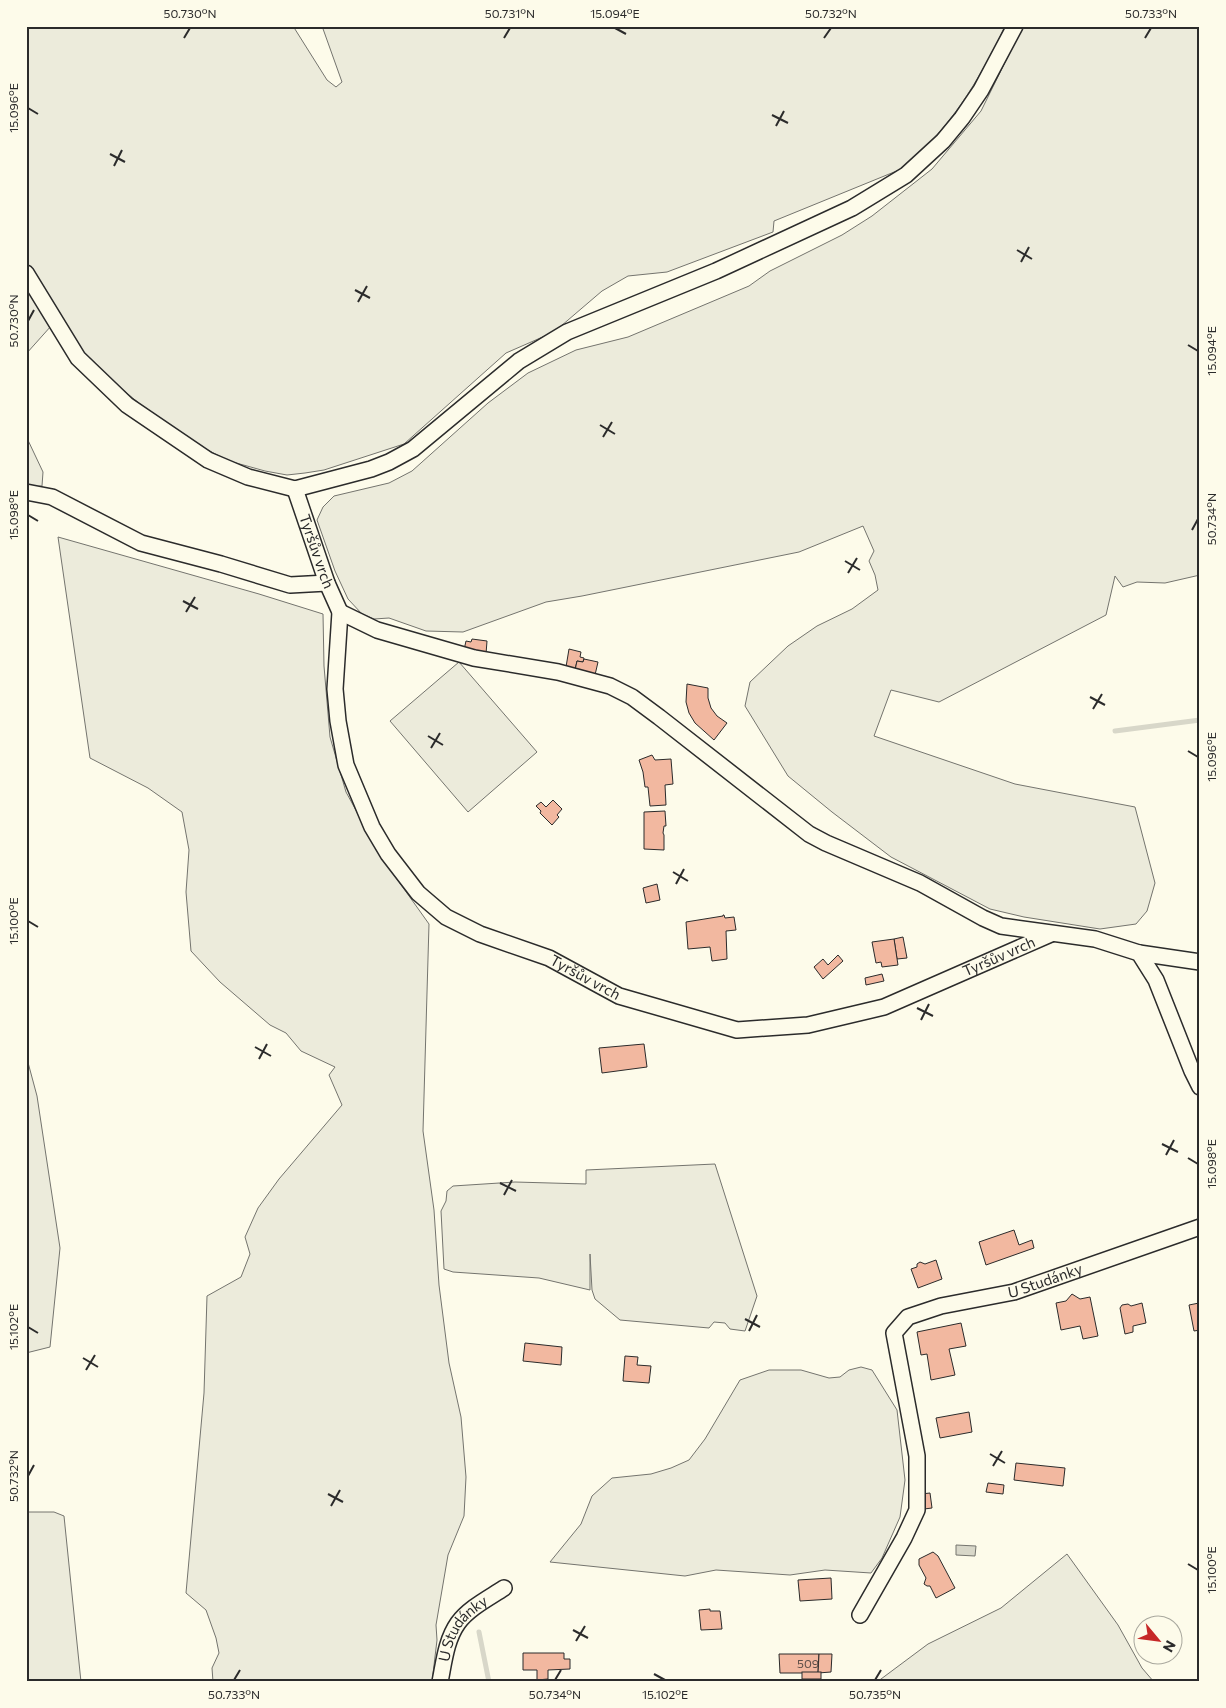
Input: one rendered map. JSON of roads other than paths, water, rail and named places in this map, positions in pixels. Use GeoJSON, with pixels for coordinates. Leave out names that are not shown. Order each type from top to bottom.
{"type":"FeatureCollection","features":[{"type":"Feature","properties":{"kind":"street"},"geometry":{"type":"LineString","coordinates":[[26,273],[78,358],[127,405],[208,460],[248,477],[296,489],[371,470],[389,462],[413,449],[519,361],[567,332],[716,271],[852,208],[906,175],[943,141],[962,118],[981,90],[1015,26]]}},
{"type":"Feature","properties":{"kind":"street","name":"Tyršův vrch"},"geometry":{"type":"LineString","coordinates":[[296,489],[328,583],[340,612],[335,689],[338,721],[346,765],[372,827],[388,854],[418,893],[446,917],[465,928],[549,958],[619,996],[737,1030],[808,1025],[884,1006],[1051,934]]}},
{"type":"Feature","properties":{"kind":"street"},"geometry":{"type":"LineString","coordinates":[[26,492],[52,497],[141,543],[290,585],[328,583]]}},
{"type":"Feature","properties":{"kind":"street","name":"Tyršův vrch"},"geometry":{"type":"LineString","coordinates":[[340,612],[377,630],[474,658],[558,672],[610,686],[632,697],[660,717],[809,834],[920,883],[1001,926],[1095,939],[1139,953],[1200,962]]}},
{"type":"Feature","properties":{"kind":"street"},"geometry":{"type":"LineString","coordinates":[[1139,953],[1156,980],[1200,1087]]}},
{"type":"Feature","properties":{"kind":"street","name":"U Studánky"},"geometry":{"type":"LineString","coordinates":[[860,1615],[904,1538],[917,1510],[917,1456],[894,1333],[908,1317],[941,1306],[1014,1292],[1200,1227]]}},
{"type":"Feature","properties":{"kind":"street","name":"U Studánky"},"geometry":{"type":"LineString","coordinates":[[440,1682],[446,1650],[458,1623],[473,1609],[504,1588]]}},
{"type":"Feature","properties":{"kind":"waterway"},"geometry":{"type":"LineString","coordinates":[[1115,731],[1200,720]]}},
{"type":"Feature","properties":{"kind":"waterway"},"geometry":{"type":"LineString","coordinates":[[479,1632],[489,1682]]}}]}
